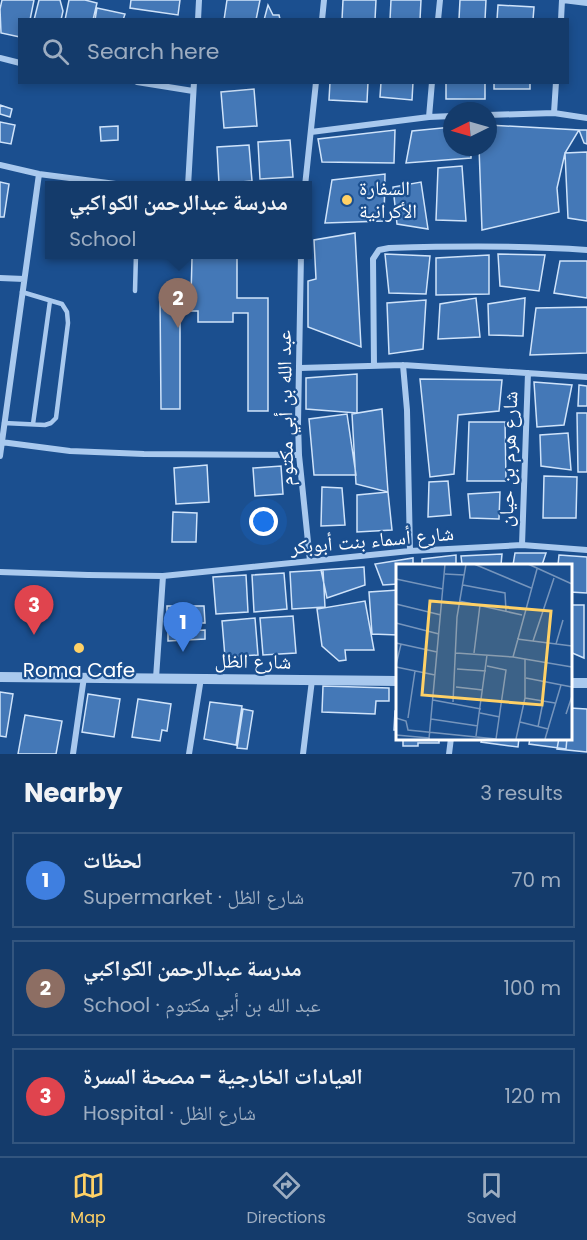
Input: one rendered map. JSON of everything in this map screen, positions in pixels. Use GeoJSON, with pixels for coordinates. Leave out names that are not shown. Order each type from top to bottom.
{"type":"FeatureCollection","features":[{"type":"Feature","properties":{"kind":"street"},"geometry":{"type":"LineString","coordinates":[[198,18],[199,0]]}},
{"type":"Feature","properties":{"kind":"street"},"geometry":{"type":"LineString","coordinates":[[322,18],[324,0]]}},
{"type":"Feature","properties":{"kind":"street"},"geometry":{"type":"LineString","coordinates":[[438,18],[440,0]]}},
{"type":"Feature","properties":{"kind":"street"},"geometry":{"type":"LineString","coordinates":[[561,18],[562,0],[587,3]]}},
{"type":"Feature","properties":{"kind":"street"},"geometry":{"type":"LineString","coordinates":[[0,58],[18,62]]}},
{"type":"Feature","properties":{"kind":"street"},"geometry":{"type":"LineString","coordinates":[[149,84],[194,91]]}},
{"type":"Feature","properties":{"kind":"street"},"geometry":{"type":"LineString","coordinates":[[188,181],[194,84]]}},
{"type":"Feature","properties":{"kind":"street"},"geometry":{"type":"LineString","coordinates":[[306,181],[316,84]]}},
{"type":"Feature","properties":{"kind":"street"},"geometry":{"type":"LineString","coordinates":[[429,117],[432,84]]}},
{"type":"Feature","properties":{"kind":"street"},"geometry":{"type":"LineString","coordinates":[[554,113],[556,84]]}},
{"type":"Feature","properties":{"kind":"street"},"geometry":{"type":"LineString","coordinates":[[497,115],[554,113],[587,118]]}},
{"type":"Feature","properties":{"kind":"street"},"geometry":{"type":"LineString","coordinates":[[311,132],[443,116]]}},
{"type":"Feature","properties":{"kind":"street"},"geometry":{"type":"LineString","coordinates":[[0,165],[39,174],[93,181]]}},
{"type":"Feature","properties":{"kind":"street"},"geometry":{"type":"LineString","coordinates":[[0,456],[39,174]]}},
{"type":"Feature","properties":{"kind":"street"},"geometry":{"type":"LineString","coordinates":[[374,366],[373,260],[379,250],[467,246],[587,250]]}},
{"type":"Feature","properties":{"kind":"street","name":"عبد الله بن أبي مكتوم"},"geometry":{"type":"LineString","coordinates":[[302,259],[298,423],[310,561]]}},
{"type":"Feature","properties":{"kind":"street"},"geometry":{"type":"LineString","coordinates":[[0,278],[24,279]]}},
{"type":"Feature","properties":{"kind":"street"},"geometry":{"type":"LineString","coordinates":[[403,365],[407,410],[410,551]]}},
{"type":"Feature","properties":{"kind":"street"},"geometry":{"type":"LineString","coordinates":[[300,368],[403,365],[587,377]]}},
{"type":"Feature","properties":{"kind":"street","name":"شارع هرم بن حيان"},"geometry":{"type":"LineString","coordinates":[[522,545],[528,374]]}},
{"type":"Feature","properties":{"kind":"street"},"geometry":{"type":"LineString","coordinates":[[1,442],[70,451],[299,455]]}},
{"type":"Feature","properties":{"kind":"street","name":"شارع أسماء بنت أبوبكر"},"geometry":{"type":"LineString","coordinates":[[0,572],[163,576],[410,551],[522,545],[587,550]]}},
{"type":"Feature","properties":{"kind":"street"},"geometry":{"type":"LineString","coordinates":[[156,678],[163,576]]}},
{"type":"Feature","properties":{"kind":"street","name":"شارع الظل"},"geometry":{"type":"LineString","coordinates":[[0,677],[396,681]]}},
{"type":"Feature","properties":{"kind":"street"},"geometry":{"type":"LineString","coordinates":[[73,754],[85,677]]}},
{"type":"Feature","properties":{"kind":"street"},"geometry":{"type":"LineString","coordinates":[[189,754],[201,678]]}},
{"type":"Feature","properties":{"kind":"street"},"geometry":{"type":"LineString","coordinates":[[303,754],[312,680]]}},
{"type":"Feature","properties":{"kind":"street"},"geometry":{"type":"LineString","coordinates":[[449,754],[451,739]]}},
{"type":"Feature","properties":{"kind":"lane"},"geometry":{"type":"LineString","coordinates":[[135,291],[136,259]]}},
{"type":"Feature","properties":{"kind":"lane"},"geometry":{"type":"LineString","coordinates":[[4,423],[45,424],[51,423],[56,418],[68,323],[67,312],[62,304],[22,292]]}},
{"type":"Feature","properties":{"kind":"lane"},"geometry":{"type":"LineString","coordinates":[[33,424],[50,301]]}},
{"type":"Feature","properties":{"kind":"building"},"geometry":{"type":"Polygon","coordinates":[[[2,0],[34,0],[30,18],[18,18],[18,37],[1,33],[2,0]]]}},
{"type":"Feature","properties":{"kind":"building"},"geometry":{"type":"Polygon","coordinates":[[[39,0],[60,0],[63,11],[61,18],[34,18],[39,0]]]}},
{"type":"Feature","properties":{"kind":"building"},"geometry":{"type":"Polygon","coordinates":[[[69,0],[97,3],[93,18],[65,18],[69,0]]]}},
{"type":"Feature","properties":{"kind":"building"},"geometry":{"type":"Polygon","coordinates":[[[131,0],[180,0],[178,15],[130,8],[131,0]]]}},
{"type":"Feature","properties":{"kind":"building"},"geometry":{"type":"Polygon","coordinates":[[[227,0],[260,0],[256,18],[224,18],[227,0]]]}},
{"type":"Feature","properties":{"kind":"building"},"geometry":{"type":"Polygon","coordinates":[[[343,0],[376,0],[375,18],[342,18],[343,0]]]}},
{"type":"Feature","properties":{"kind":"building"},"geometry":{"type":"Polygon","coordinates":[[[391,0],[421,0],[420,18],[390,18],[391,0]]]}},
{"type":"Feature","properties":{"kind":"building"},"geometry":{"type":"Polygon","coordinates":[[[460,0],[486,0],[485,18],[459,18],[460,0]]]}},
{"type":"Feature","properties":{"kind":"building"},"geometry":{"type":"Polygon","coordinates":[[[268,5],[273,15],[279,15],[280,18],[265,18],[268,5]]]}},
{"type":"Feature","properties":{"kind":"building"},"geometry":{"type":"Polygon","coordinates":[[[498,5],[534,7],[533,18],[497,18],[498,5]]]}},
{"type":"Feature","properties":{"kind":"building"},"geometry":{"type":"Polygon","coordinates":[[[97,8],[125,14],[124,18],[95,18],[97,8]]]}},
{"type":"Feature","properties":{"kind":"building"},"geometry":{"type":"Polygon","coordinates":[[[330,84],[368,84],[367,102],[329,100],[330,84]]]}},
{"type":"Feature","properties":{"kind":"building"},"geometry":{"type":"Polygon","coordinates":[[[381,84],[413,84],[412,100],[380,97],[381,84]]]}},
{"type":"Feature","properties":{"kind":"building"},"geometry":{"type":"Polygon","coordinates":[[[446,84],[485,84],[485,99],[446,99],[446,84]]]}},
{"type":"Feature","properties":{"kind":"building"},"geometry":{"type":"Polygon","coordinates":[[[494,84],[530,84],[530,89],[494,89],[494,84]]]}},
{"type":"Feature","properties":{"kind":"building"},"geometry":{"type":"Polygon","coordinates":[[[254,89],[257,126],[224,128],[221,92],[254,89]]]}},
{"type":"Feature","properties":{"kind":"building"},"geometry":{"type":"Polygon","coordinates":[[[0,105],[12,109],[10,117],[0,114],[0,105]]]}},
{"type":"Feature","properties":{"kind":"building"},"geometry":{"type":"Polygon","coordinates":[[[0,122],[15,125],[11,144],[0,142],[0,122]]]}},
{"type":"Feature","properties":{"kind":"building"},"geometry":{"type":"Polygon","coordinates":[[[497,125],[579,130],[565,153],[557,188],[559,212],[482,230],[479,156],[497,156],[497,125]]]}},
{"type":"Feature","properties":{"kind":"building"},"geometry":{"type":"Polygon","coordinates":[[[118,126],[118,140],[101,141],[100,127],[118,126]]]}},
{"type":"Feature","properties":{"kind":"building"},"geometry":{"type":"Polygon","coordinates":[[[443,128],[443,156],[471,156],[471,158],[406,163],[412,131],[443,128]]]}},
{"type":"Feature","properties":{"kind":"building"},"geometry":{"type":"Polygon","coordinates":[[[395,130],[394,163],[322,162],[318,139],[395,130]]]}},
{"type":"Feature","properties":{"kind":"building"},"geometry":{"type":"Polygon","coordinates":[[[579,130],[587,130],[587,144],[584,143],[579,130]]]}},
{"type":"Feature","properties":{"kind":"building"},"geometry":{"type":"Polygon","coordinates":[[[290,140],[293,177],[260,179],[258,142],[290,140]]]}},
{"type":"Feature","properties":{"kind":"building"},"geometry":{"type":"Polygon","coordinates":[[[249,145],[252,181],[219,181],[217,147],[249,145]]]}},
{"type":"Feature","properties":{"kind":"building"},"geometry":{"type":"Polygon","coordinates":[[[587,152],[587,221],[568,218],[565,153],[587,152]]]}},
{"type":"Feature","properties":{"kind":"building"},"geometry":{"type":"Polygon","coordinates":[[[462,166],[466,221],[436,220],[438,168],[462,166]]]}},
{"type":"Feature","properties":{"kind":"building"},"geometry":{"type":"Polygon","coordinates":[[[385,174],[384,221],[325,223],[332,180],[385,174]]]}},
{"type":"Feature","properties":{"kind":"building"},"geometry":{"type":"Polygon","coordinates":[[[0,182],[9,184],[4,217],[0,217],[0,182]]]}},
{"type":"Feature","properties":{"kind":"building"},"geometry":{"type":"Polygon","coordinates":[[[421,182],[428,229],[397,224],[393,187],[421,182]]]}},
{"type":"Feature","properties":{"kind":"building"},"geometry":{"type":"Polygon","coordinates":[[[355,233],[361,347],[308,327],[308,281],[316,279],[314,240],[355,233]]]}},
{"type":"Feature","properties":{"kind":"building"},"geometry":{"type":"Polygon","coordinates":[[[385,254],[430,256],[426,294],[389,293],[385,254]]]}},
{"type":"Feature","properties":{"kind":"building"},"geometry":{"type":"Polygon","coordinates":[[[498,254],[545,255],[539,291],[500,286],[498,254]]]}},
{"type":"Feature","properties":{"kind":"building"},"geometry":{"type":"Polygon","coordinates":[[[489,255],[489,294],[436,295],[436,258],[489,255]]]}},
{"type":"Feature","properties":{"kind":"building"},"geometry":{"type":"Polygon","coordinates":[[[192,259],[237,259],[237,298],[268,298],[268,411],[248,411],[248,313],[233,313],[233,322],[198,322],[198,311],[180,311],[180,409],[161,409],[160,297],[191,296],[192,259]]]}},
{"type":"Feature","properties":{"kind":"building"},"geometry":{"type":"Polygon","coordinates":[[[560,261],[587,261],[587,298],[554,293],[560,261]]]}},
{"type":"Feature","properties":{"kind":"building"},"geometry":{"type":"Polygon","coordinates":[[[476,298],[480,337],[438,339],[440,304],[476,298]]]}},
{"type":"Feature","properties":{"kind":"building"},"geometry":{"type":"Polygon","coordinates":[[[525,298],[523,336],[489,335],[488,304],[525,298]]]}},
{"type":"Feature","properties":{"kind":"building"},"geometry":{"type":"Polygon","coordinates":[[[426,300],[423,349],[389,354],[387,303],[426,300]]]}},
{"type":"Feature","properties":{"kind":"building"},"geometry":{"type":"Polygon","coordinates":[[[587,307],[587,353],[530,355],[536,308],[587,307]]]}},
{"type":"Feature","properties":{"kind":"building"},"geometry":{"type":"Polygon","coordinates":[[[357,374],[357,413],[306,409],[306,378],[357,374]]]}},
{"type":"Feature","properties":{"kind":"building"},"geometry":{"type":"Polygon","coordinates":[[[420,379],[502,380],[499,411],[458,415],[454,474],[430,477],[420,379]]]}},
{"type":"Feature","properties":{"kind":"building"},"geometry":{"type":"Polygon","coordinates":[[[534,382],[572,385],[564,425],[537,427],[534,382]]]}},
{"type":"Feature","properties":{"kind":"building"},"geometry":{"type":"Polygon","coordinates":[[[579,385],[587,386],[587,406],[578,406],[579,385]]]}},
{"type":"Feature","properties":{"kind":"building"},"geometry":{"type":"Polygon","coordinates":[[[382,409],[388,492],[356,484],[352,414],[382,409]]]}},
{"type":"Feature","properties":{"kind":"building"},"geometry":{"type":"Polygon","coordinates":[[[577,413],[587,413],[587,472],[578,472],[577,413]]]}},
{"type":"Feature","properties":{"kind":"building"},"geometry":{"type":"Polygon","coordinates":[[[347,414],[356,475],[314,475],[309,419],[347,414]]]}},
{"type":"Feature","properties":{"kind":"building"},"geometry":{"type":"Polygon","coordinates":[[[469,422],[505,422],[506,481],[467,481],[469,422]]]}},
{"type":"Feature","properties":{"kind":"building"},"geometry":{"type":"Polygon","coordinates":[[[568,433],[571,470],[541,466],[540,435],[568,433]]]}},
{"type":"Feature","properties":{"kind":"building"},"geometry":{"type":"Polygon","coordinates":[[[207,465],[209,502],[176,504],[174,468],[207,465]]]}},
{"type":"Feature","properties":{"kind":"building"},"geometry":{"type":"Polygon","coordinates":[[[281,466],[283,494],[255,496],[253,468],[281,466]]]}},
{"type":"Feature","properties":{"kind":"building"},"geometry":{"type":"Polygon","coordinates":[[[544,476],[577,477],[576,518],[543,518],[544,476]]]}},
{"type":"Feature","properties":{"kind":"building"},"geometry":{"type":"Polygon","coordinates":[[[448,481],[451,515],[428,517],[429,482],[448,481]]]}},
{"type":"Feature","properties":{"kind":"building"},"geometry":{"type":"Polygon","coordinates":[[[322,487],[342,488],[345,525],[321,526],[322,487]]]}},
{"type":"Feature","properties":{"kind":"building"},"geometry":{"type":"Polygon","coordinates":[[[388,492],[392,530],[357,532],[357,495],[388,492]]]}},
{"type":"Feature","properties":{"kind":"building"},"geometry":{"type":"Polygon","coordinates":[[[500,492],[499,519],[470,518],[468,494],[500,492]]]}},
{"type":"Feature","properties":{"kind":"building"},"geometry":{"type":"Polygon","coordinates":[[[173,512],[197,513],[196,542],[172,542],[173,512]]]}},
{"type":"Feature","properties":{"kind":"building"},"geometry":{"type":"Polygon","coordinates":[[[515,553],[546,553],[542,564],[513,564],[515,553]]]}},
{"type":"Feature","properties":{"kind":"building"},"geometry":{"type":"Polygon","coordinates":[[[502,554],[501,564],[462,564],[461,556],[502,554]]]}},
{"type":"Feature","properties":{"kind":"building"},"geometry":{"type":"Polygon","coordinates":[[[456,555],[456,564],[422,564],[422,559],[456,555]]]}},
{"type":"Feature","properties":{"kind":"building"},"geometry":{"type":"Polygon","coordinates":[[[559,555],[587,557],[587,593],[572,592],[572,564],[558,564],[559,555]]]}},
{"type":"Feature","properties":{"kind":"building"},"geometry":{"type":"Polygon","coordinates":[[[413,558],[413,564],[396,564],[396,584],[383,585],[375,564],[413,558]]]}},
{"type":"Feature","properties":{"kind":"building"},"geometry":{"type":"Polygon","coordinates":[[[364,567],[365,585],[327,598],[321,570],[364,567]]]}},
{"type":"Feature","properties":{"kind":"building"},"geometry":{"type":"Polygon","coordinates":[[[323,570],[325,607],[292,609],[290,572],[323,570]]]}},
{"type":"Feature","properties":{"kind":"building"},"geometry":{"type":"Polygon","coordinates":[[[284,573],[287,609],[254,612],[252,575],[284,573]]]}},
{"type":"Feature","properties":{"kind":"building"},"geometry":{"type":"Polygon","coordinates":[[[246,575],[248,612],[216,614],[213,577],[246,575]]]}},
{"type":"Feature","properties":{"kind":"building"},"geometry":{"type":"Polygon","coordinates":[[[396,590],[396,635],[372,634],[369,592],[396,590]]]}},
{"type":"Feature","properties":{"kind":"building"},"geometry":{"type":"Polygon","coordinates":[[[365,601],[374,650],[345,650],[346,660],[339,661],[322,646],[317,609],[365,601]]]}},
{"type":"Feature","properties":{"kind":"building"},"geometry":{"type":"Polygon","coordinates":[[[572,605],[584,605],[584,658],[572,653],[572,605]]]}},
{"type":"Feature","properties":{"kind":"building"},"geometry":{"type":"Polygon","coordinates":[[[167,606],[204,606],[205,623],[167,623],[167,606]]]}},
{"type":"Feature","properties":{"kind":"building"},"geometry":{"type":"Polygon","coordinates":[[[293,616],[296,653],[263,655],[260,618],[293,616]]]}},
{"type":"Feature","properties":{"kind":"building"},"geometry":{"type":"Polygon","coordinates":[[[255,618],[258,655],[225,657],[222,621],[255,618]]]}},
{"type":"Feature","properties":{"kind":"building"},"geometry":{"type":"Polygon","coordinates":[[[205,630],[205,639],[168,641],[168,632],[205,630]]]}},
{"type":"Feature","properties":{"kind":"building"},"geometry":{"type":"Polygon","coordinates":[[[323,686],[389,688],[389,701],[376,701],[375,714],[322,712],[323,686]]]}},
{"type":"Feature","properties":{"kind":"building"},"geometry":{"type":"Polygon","coordinates":[[[0,692],[13,694],[6,737],[0,736],[0,692]]]}},
{"type":"Feature","properties":{"kind":"building"},"geometry":{"type":"Polygon","coordinates":[[[88,694],[120,699],[114,737],[82,732],[88,694]]]}},
{"type":"Feature","properties":{"kind":"building"},"geometry":{"type":"Polygon","coordinates":[[[138,699],[171,704],[167,731],[162,730],[160,741],[132,737],[138,699]]]}},
{"type":"Feature","properties":{"kind":"building"},"geometry":{"type":"Polygon","coordinates":[[[210,702],[242,706],[236,745],[204,739],[210,702]]]}},
{"type":"Feature","properties":{"kind":"building"},"geometry":{"type":"Polygon","coordinates":[[[572,708],[587,709],[587,752],[557,749],[559,739],[572,739],[572,708]]]}},
{"type":"Feature","properties":{"kind":"building"},"geometry":{"type":"Polygon","coordinates":[[[243,709],[253,711],[247,749],[237,748],[243,709]]]}},
{"type":"Feature","properties":{"kind":"building"},"geometry":{"type":"Polygon","coordinates":[[[395,711],[396,711],[396,730],[394,730],[395,711]]]}},
{"type":"Feature","properties":{"kind":"building"},"geometry":{"type":"Polygon","coordinates":[[[25,715],[62,721],[56,754],[18,754],[25,715]]]}},
{"type":"Feature","properties":{"kind":"building"},"geometry":{"type":"Polygon","coordinates":[[[403,739],[439,739],[439,743],[403,746],[403,739]]]}},
{"type":"Feature","properties":{"kind":"building"},"geometry":{"type":"Polygon","coordinates":[[[482,739],[519,739],[518,747],[481,742],[482,739]]]}},
{"type":"Feature","properties":{"kind":"building"},"geometry":{"type":"Polygon","coordinates":[[[530,739],[567,739],[566,749],[529,744],[530,739]]]}},
{"type":"Feature","properties":{"kind":"place","name":"السفارة الأكرانية"},"geometry":{"type":"Point","coordinates":[347,200]}},
{"type":"Feature","properties":{"kind":"place","name":"مدرسة عبدالرحمن الكواكبي"},"geometry":{"type":"Point","coordinates":[178,328]}},
{"type":"Feature","properties":{"kind":"place","name":"العيادات الخارجية - مصحة المسرة"},"geometry":{"type":"Point","coordinates":[34,635]}},
{"type":"Feature","properties":{"kind":"place","name":"Roma Cafe"},"geometry":{"type":"Point","coordinates":[79,648]}},
{"type":"Feature","properties":{"kind":"place","name":"لحظات"},"geometry":{"type":"Point","coordinates":[183,652]}}]}
